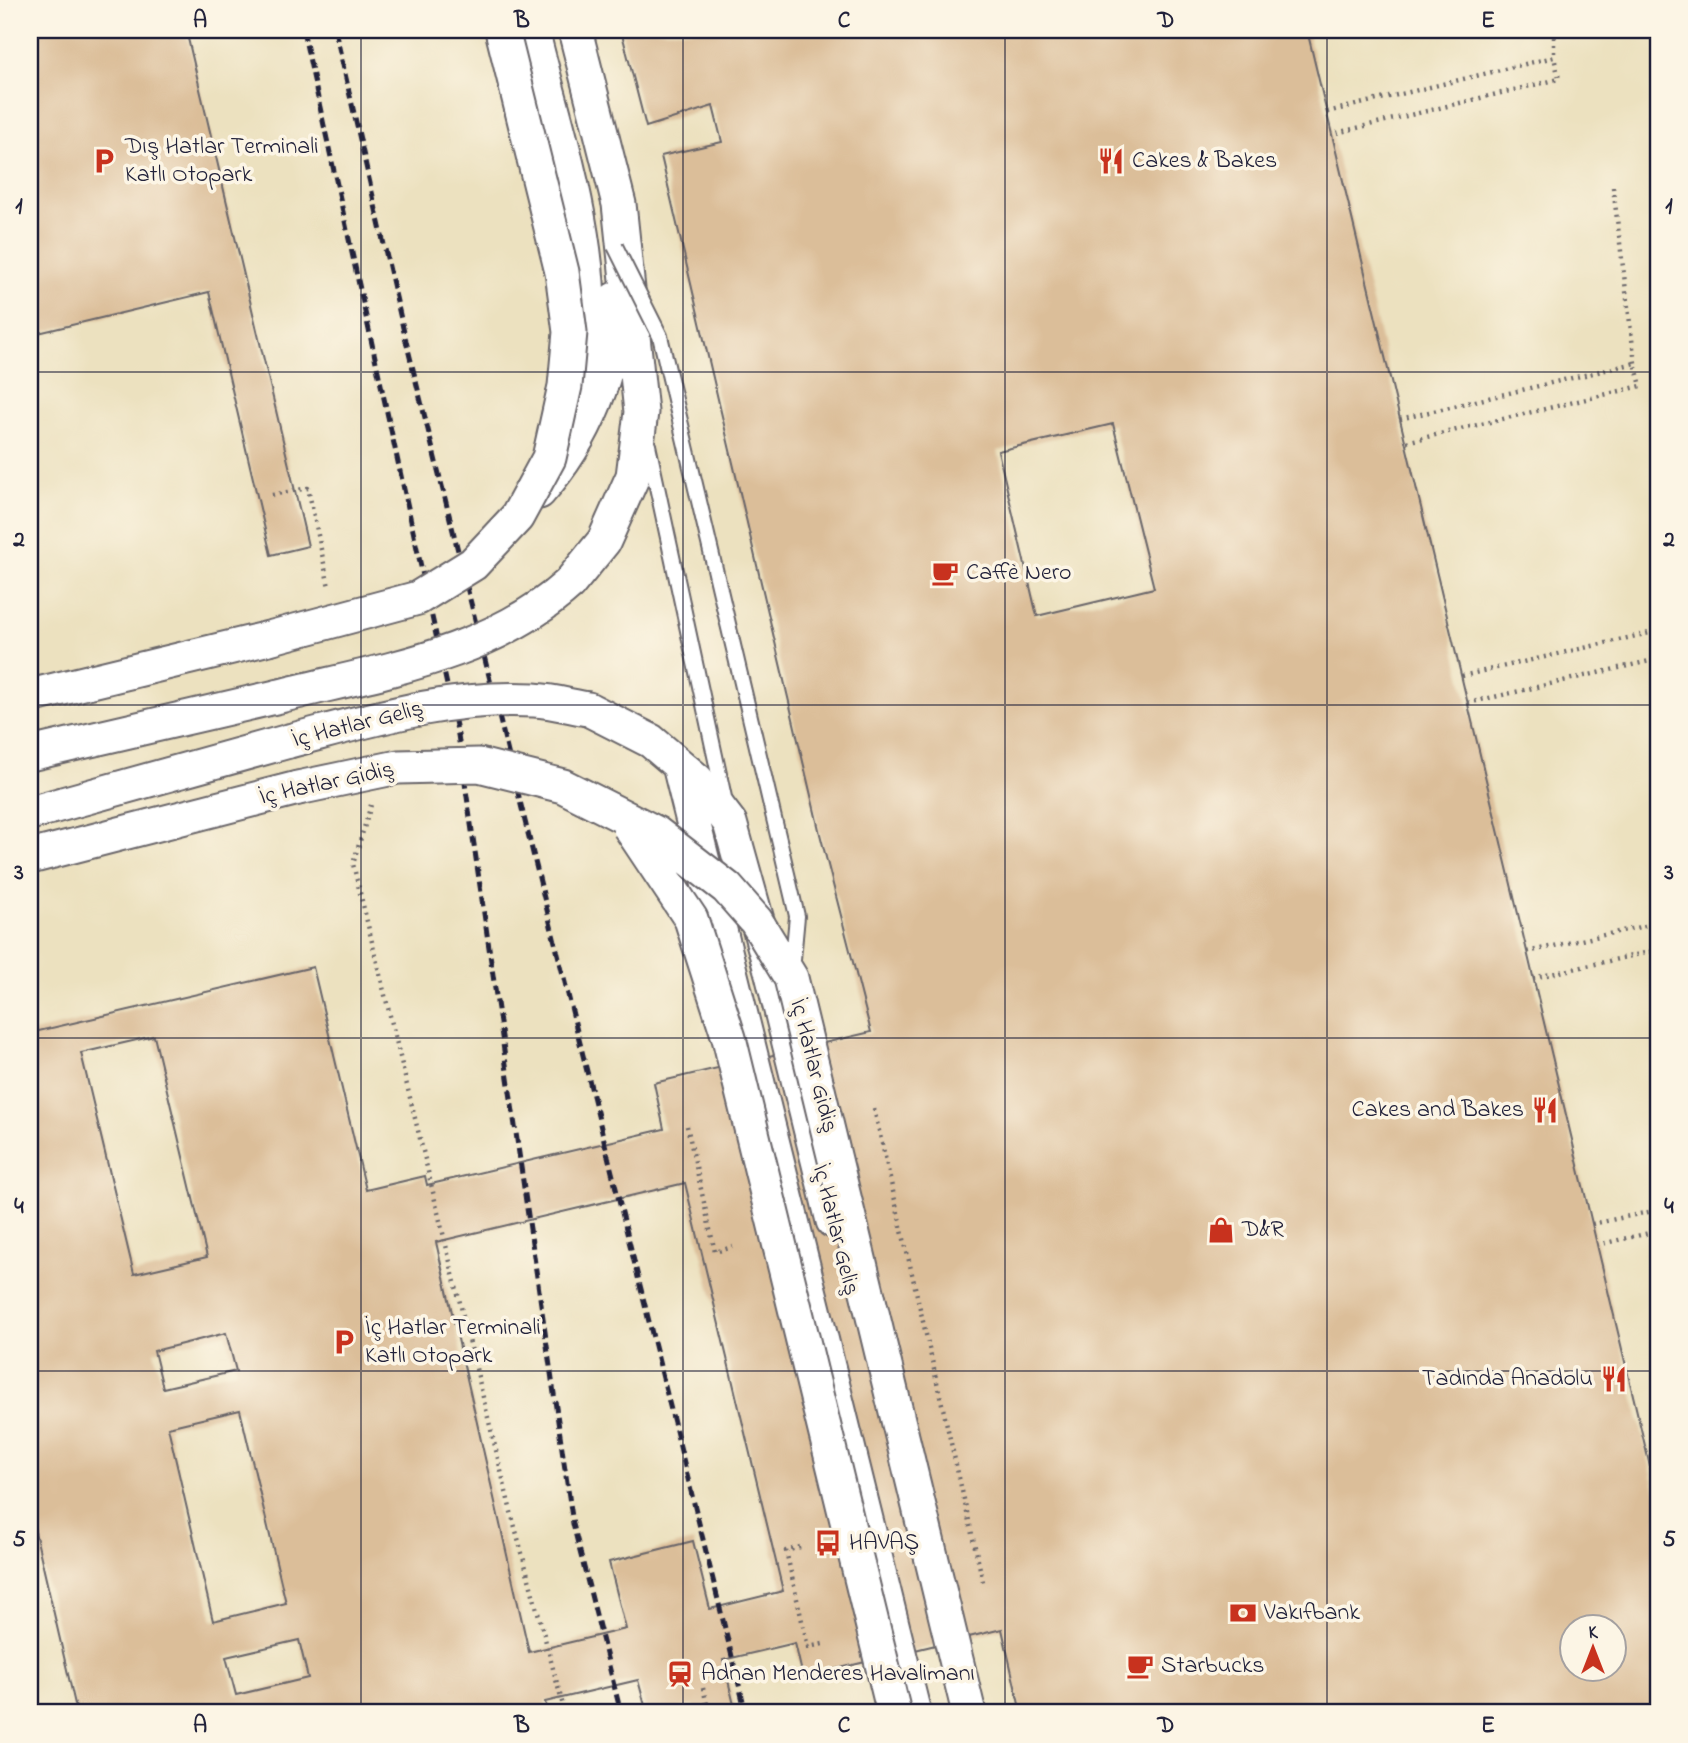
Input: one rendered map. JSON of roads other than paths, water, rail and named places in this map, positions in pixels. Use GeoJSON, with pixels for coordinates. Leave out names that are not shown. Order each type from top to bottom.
{"type":"FeatureCollection","features":[{"type":"Feature","properties":{"kind":"street"},"geometry":{"type":"LineString","coordinates":[[502,30],[562,272],[570,331],[565,386],[549,458],[517,517]]}},
{"type":"Feature","properties":{"kind":"street"},"geometry":{"type":"LineString","coordinates":[[517,517],[574,422],[589,344],[589,278],[532,30]]}},
{"type":"Feature","properties":{"kind":"street"},"geometry":{"type":"LineString","coordinates":[[30,696],[269,638],[418,598],[473,564],[556,473],[586,429],[606,370],[615,313],[615,246],[564,30]]}},
{"type":"Feature","properties":{"kind":"street"},"geometry":{"type":"LineString","coordinates":[[30,754],[411,664],[470,645],[535,613],[569,584],[604,541],[633,475],[641,412],[618,204],[575,30]]}},
{"type":"Feature","properties":{"kind":"street","name":"İç Hatlar Geliş"},"geometry":{"type":"LineString","coordinates":[[30,813],[406,710],[476,700],[536,700],[588,709],[650,741],[697,780],[730,824],[772,974],[953,1713]]}},
{"type":"Feature","properties":{"kind":"street","name":"İç Hatlar Gidiş"},"geometry":{"type":"LineString","coordinates":[[30,857],[298,788],[398,767],[479,765],[563,786],[656,833],[727,888],[756,921],[791,978],[969,1713]]}},
{"type":"Feature","properties":{"kind":"street","name":"İç Hatlar Geliş"},"geometry":{"type":"LineString","coordinates":[[679,765],[914,1713]]}},
{"type":"Feature","properties":{"kind":"street","name":"İç Hatlar Gidiş"},"geometry":{"type":"LineString","coordinates":[[622,816],[691,919],[729,1038],[894,1713]]}},
{"type":"Feature","properties":{"kind":"lane"},"geometry":{"type":"LineString","coordinates":[[615,246],[660,337],[797,916],[791,978]]}},
{"type":"Feature","properties":{"kind":"lane"},"geometry":{"type":"LineString","coordinates":[[641,412],[730,824]]}},
{"type":"Feature","properties":{"kind":"railway"},"geometry":{"type":"LineString","coordinates":[[303,30],[458,735],[573,1524],[621,1713]]}},
{"type":"Feature","properties":{"kind":"railway"},"geometry":{"type":"LineString","coordinates":[[335,30],[406,341],[746,1713]]}},
{"type":"Feature","properties":{"kind":"place","name":"Dış Hatlar Terminali Katlı Otopark"},"geometry":{"type":"Point","coordinates":[104,161]}},
{"type":"Feature","properties":{"kind":"place","name":"Cakes & Bakes"},"geometry":{"type":"Point","coordinates":[1111,161]}},
{"type":"Feature","properties":{"kind":"place","name":"Caffè Nero"},"geometry":{"type":"Point","coordinates":[945,573]}},
{"type":"Feature","properties":{"kind":"place","name":"Cakes and Bakes"},"geometry":{"type":"Point","coordinates":[1545,1110]}},
{"type":"Feature","properties":{"kind":"place","name":"D&R"},"geometry":{"type":"Point","coordinates":[1221,1230]}},
{"type":"Feature","properties":{"kind":"place","name":"İç Hatlar Terminali Katlı Otopark"},"geometry":{"type":"Point","coordinates":[344,1342]}},
{"type":"Feature","properties":{"kind":"place","name":"Tadında Anadolu"},"geometry":{"type":"Point","coordinates":[1614,1379]}},
{"type":"Feature","properties":{"kind":"place","name":"HAVAŞ"},"geometry":{"type":"Point","coordinates":[828,1543]}},
{"type":"Feature","properties":{"kind":"place","name":"Vakıfbank"},"geometry":{"type":"Point","coordinates":[1243,1613]}},
{"type":"Feature","properties":{"kind":"place","name":"Starbucks"},"geometry":{"type":"Point","coordinates":[1140,1666]}},
{"type":"Feature","properties":{"kind":"place","name":"Adnan Menderes Havalimanı"},"geometry":{"type":"Point","coordinates":[680,1674]}}]}
